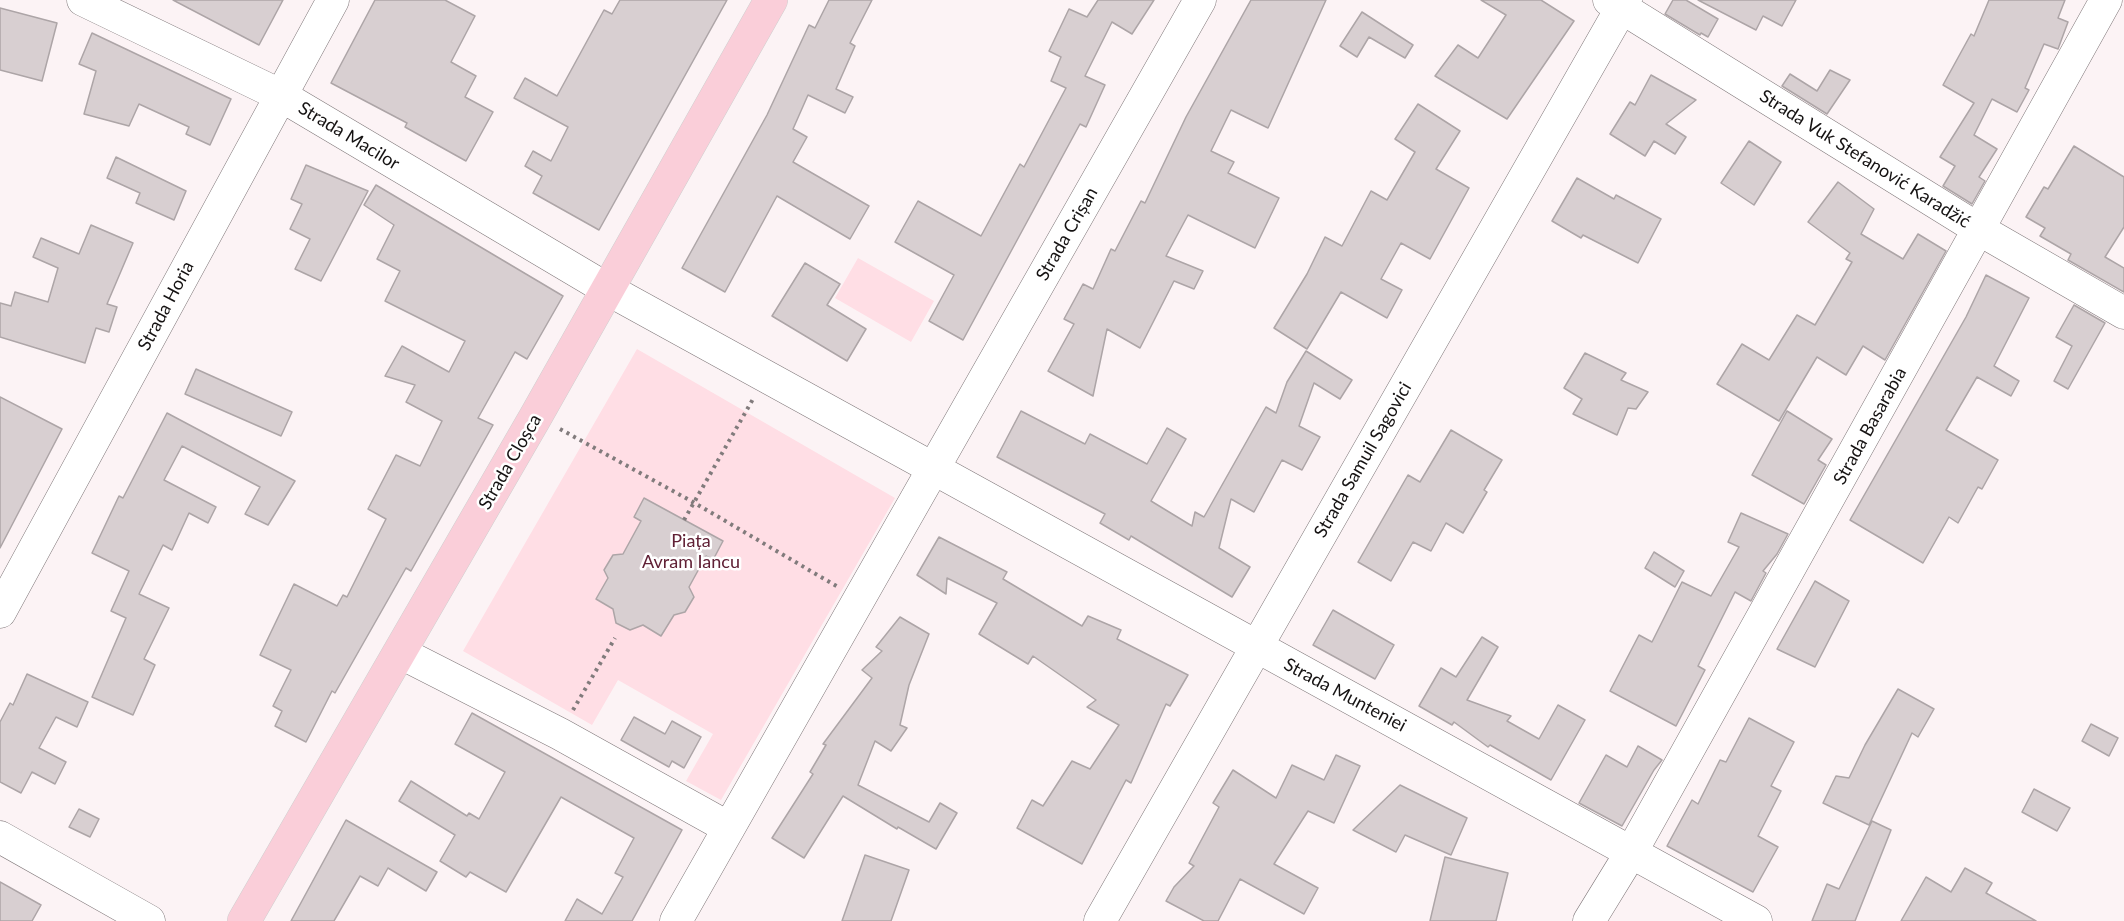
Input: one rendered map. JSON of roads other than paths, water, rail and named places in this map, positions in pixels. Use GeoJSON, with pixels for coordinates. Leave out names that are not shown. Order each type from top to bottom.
{"type":"FeatureCollection","features":[{"type":"Feature","properties":{"kind":"main road","name":"Strada Cloșca"},"geometry":{"type":"LineString","coordinates":[[244,921],[401,653],[771,0]]}},
{"type":"Feature","properties":{"kind":"street","name":"Strada Macilor"},"geometry":{"type":"LineString","coordinates":[[83,0],[280,95],[607,289]]}},
{"type":"Feature","properties":{"kind":"street","name":"Strada Horia"},"geometry":{"type":"LineString","coordinates":[[0,612],[333,0]]}},
{"type":"Feature","properties":{"kind":"street","name":"Strada Crișan"},"geometry":{"type":"LineString","coordinates":[[934,468],[1200,0]]}},
{"type":"Feature","properties":{"kind":"street","name":"Strada Basarabia"},"geometry":{"type":"LineString","coordinates":[[1589,921],[1632,851],[1980,230],[2106,0]]}},
{"type":"Feature","properties":{"kind":"street","name":"Strada Vuk Stefanović Karadžić"},"geometry":{"type":"LineString","coordinates":[[1619,3],[1980,230],[2124,313]]}},
{"type":"Feature","properties":{"kind":"street","name":"Strada Samuil Sagovici"},"geometry":{"type":"LineString","coordinates":[[1100,921],[1619,3]]}},
{"type":"Feature","properties":{"kind":"street"},"geometry":{"type":"LineString","coordinates":[[607,289],[934,468],[676,921]]}},
{"type":"Feature","properties":{"kind":"street","name":"Strada Munteniei"},"geometry":{"type":"LineString","coordinates":[[934,468],[1756,921]]}},
{"type":"Feature","properties":{"kind":"street"},"geometry":{"type":"LineString","coordinates":[[401,653],[560,734],[729,828]]}},
{"type":"Feature","properties":{"kind":"street"},"geometry":{"type":"LineString","coordinates":[[0,837],[149,921]]}},
{"type":"Feature","properties":{"kind":"park label","name":"Piața Avram Iancu"},"geometry":{"type":"Point","coordinates":[691,551]}}]}
